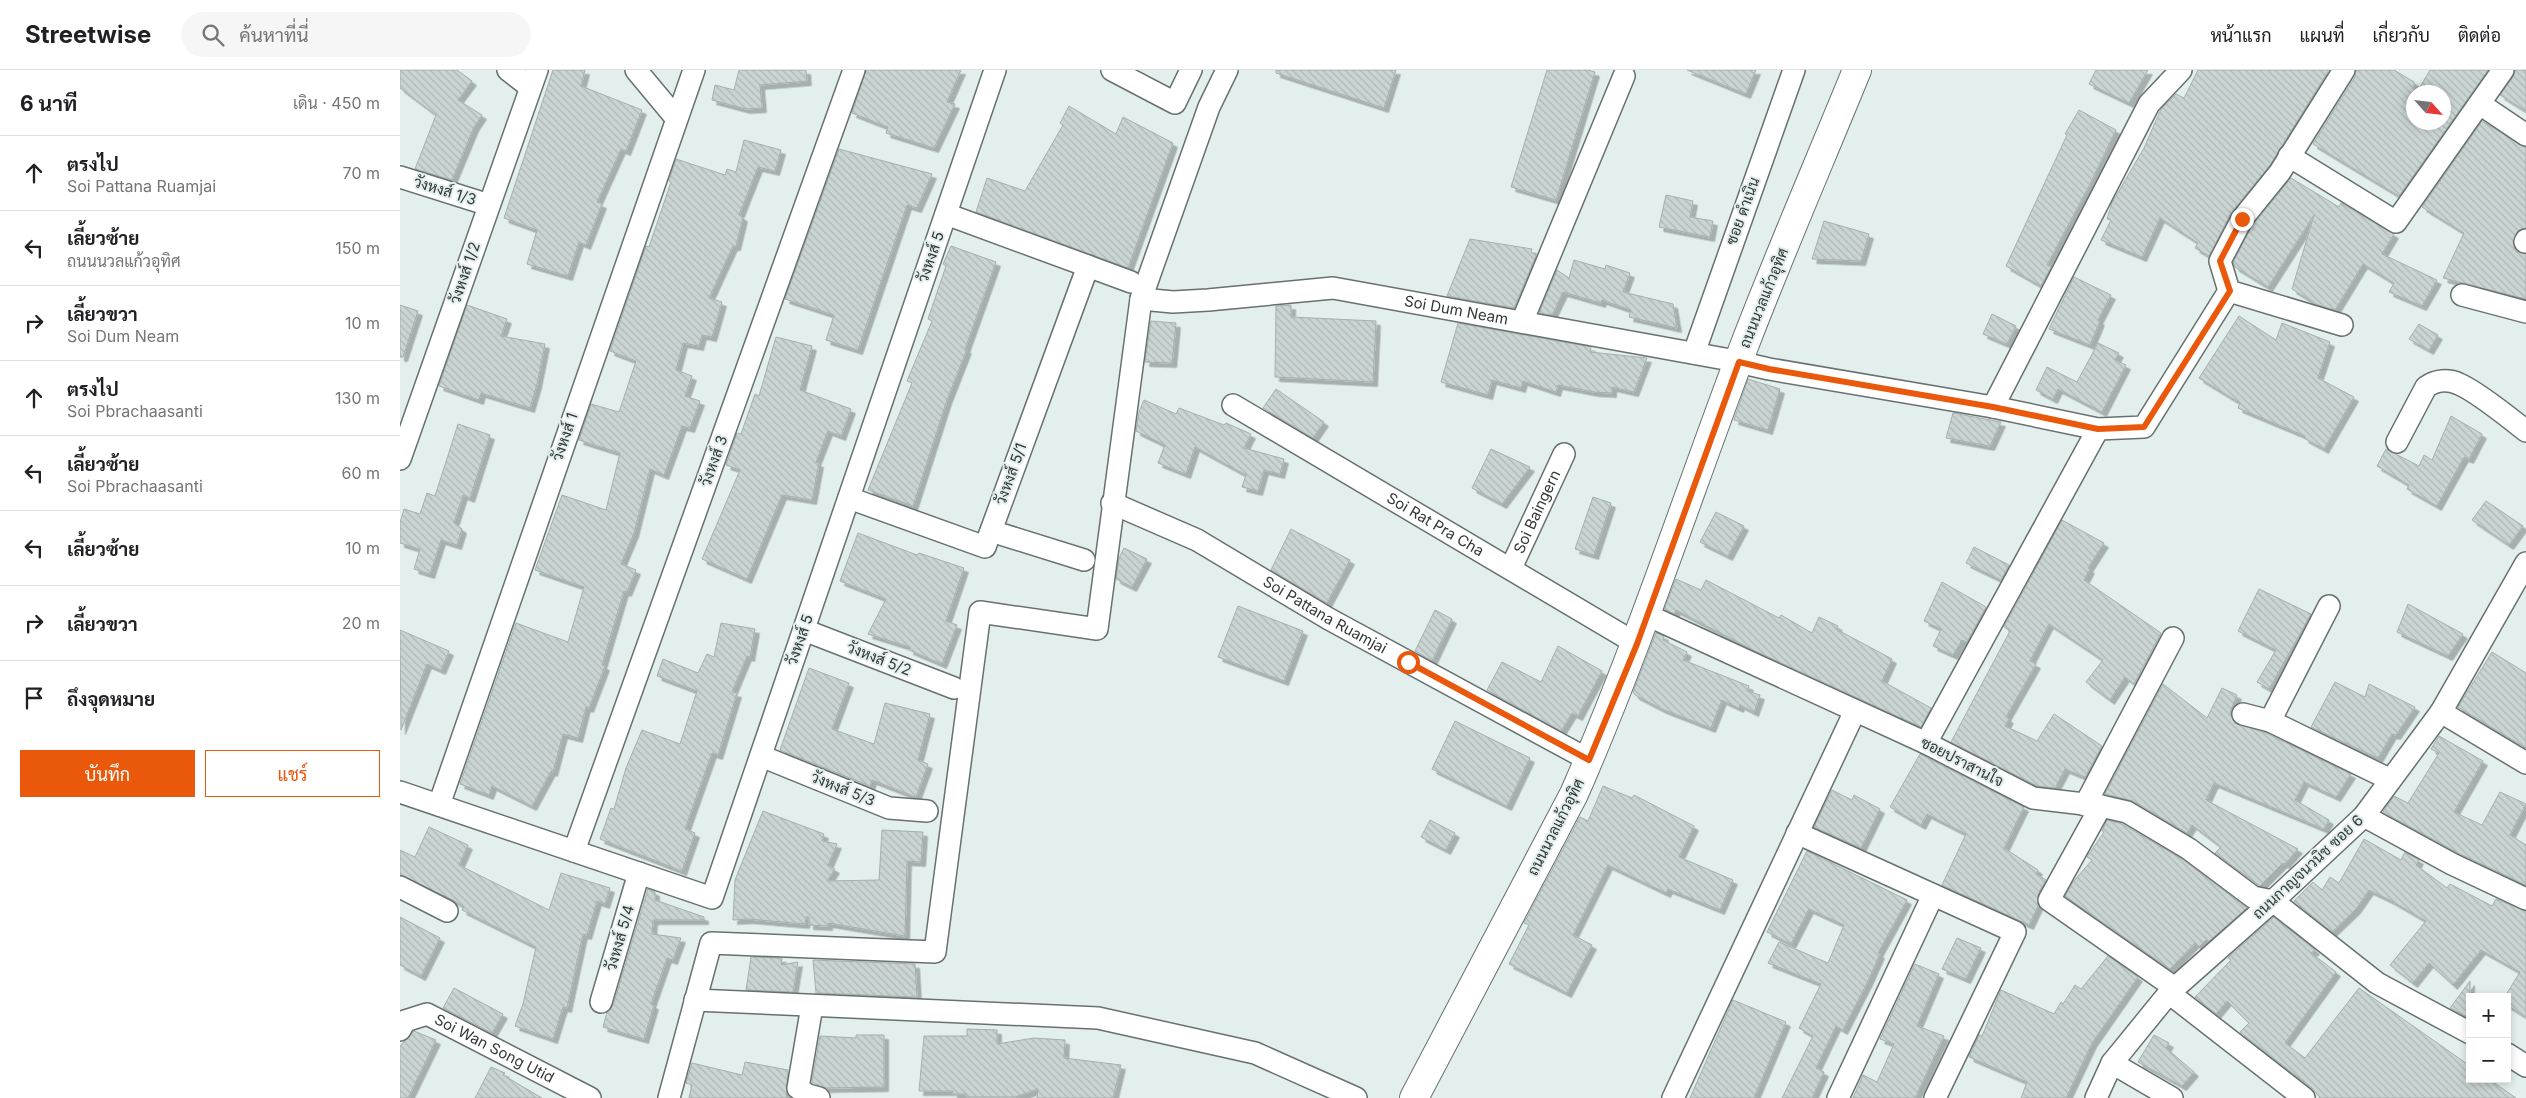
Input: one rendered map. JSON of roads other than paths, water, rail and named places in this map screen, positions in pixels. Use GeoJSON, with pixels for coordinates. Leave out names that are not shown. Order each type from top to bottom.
{"type":"FeatureCollection","features":[{"type":"Feature","properties":{"kind":"street","name":"วังหงส์ 1/2"},"geometry":{"type":"LineString","coordinates":[[400,459],[534,78],[508,70]]}},
{"type":"Feature","properties":{"kind":"street"},"geometry":{"type":"LineString","coordinates":[[636,70],[676,118]]}},
{"type":"Feature","properties":{"kind":"street","name":"วังหงส์ 1"},"geometry":{"type":"LineString","coordinates":[[439,805],[694,70]]}},
{"type":"Feature","properties":{"kind":"street","name":"วังหงส์ 3"},"geometry":{"type":"LineString","coordinates":[[574,851],[854,70]]}},
{"type":"Feature","properties":{"kind":"street","name":"วังหงส์ 5"},"geometry":{"type":"LineString","coordinates":[[400,792],[712,898],[995,70]]}},
{"type":"Feature","properties":{"kind":"street"},"geometry":{"type":"LineString","coordinates":[[1112,70],[1175,103],[1191,70]]}},
{"type":"Feature","properties":{"kind":"street"},"geometry":{"type":"LineString","coordinates":[[669,1098],[711,943],[935,952],[980,612],[1097,630],[1136,290],[1226,70]]}},
{"type":"Feature","properties":{"kind":"street","name":"ซอย ดำเนิน"},"geometry":{"type":"LineString","coordinates":[[1694,353],[1794,70]]}},
{"type":"Feature","properties":{"kind":"street","name":"ถนนนวลแก้วอุทิศ"},"geometry":{"type":"LineString","coordinates":[[1414,1098],[1574,794],[1589,760],[1637,644],[1739,362],[1857,70]]}},
{"type":"Feature","properties":{"kind":"street"},"geometry":{"type":"LineString","coordinates":[[1993,407],[2149,104],[2181,70]]}},
{"type":"Feature","properties":{"kind":"street"},"geometry":{"type":"LineString","coordinates":[[2342,325],[2230,291],[2220,261],[2242,219],[2280,172],[2344,70]]}},
{"type":"Feature","properties":{"kind":"street"},"geometry":{"type":"LineString","coordinates":[[2290,156],[2396,222],[2503,70]]}},
{"type":"Feature","properties":{"kind":"street"},"geometry":{"type":"LineString","coordinates":[[1522,322],[1624,76]]}},
{"type":"Feature","properties":{"kind":"street"},"geometry":{"type":"LineString","coordinates":[[2480,104],[2526,134]]}},
{"type":"Feature","properties":{"kind":"street","name":"วังหงส์ 1/3"},"geometry":{"type":"LineString","coordinates":[[400,177],[489,205]]}},
{"type":"Feature","properties":{"kind":"street"},"geometry":{"type":"LineString","coordinates":[[946,214],[1088,266],[1136,290]]}},
{"type":"Feature","properties":{"kind":"street","name":"วังหงส์ 5/1"},"geometry":{"type":"LineString","coordinates":[[849,498],[984,548],[1088,266]]}},
{"type":"Feature","properties":{"kind":"street","name":"Soi Dum Neam"},"geometry":{"type":"LineString","coordinates":[[1136,290],[1173,302],[1333,288],[1694,353],[1769,369],[1993,407],[2098,429],[2144,427],[2230,291]]}},
{"type":"Feature","properties":{"kind":"street"},"geometry":{"type":"LineString","coordinates":[[2462,295],[2526,312]]}},
{"type":"Feature","properties":{"kind":"street"},"geometry":{"type":"LineString","coordinates":[[2397,442],[2426,387],[2442,380],[2460,384],[2526,432]]}},
{"type":"Feature","properties":{"kind":"street","name":"Soi Rat Pra Cha"},"geometry":{"type":"LineString","coordinates":[[1233,405],[1512,568],[1637,644]]}},
{"type":"Feature","properties":{"kind":"street"},"geometry":{"type":"LineString","coordinates":[[1926,743],[2098,429]]}},
{"type":"Feature","properties":{"kind":"street","name":"Soi Baingern"},"geometry":{"type":"LineString","coordinates":[[1512,568],[1564,454]]}},
{"type":"Feature","properties":{"kind":"street","name":"Soi Pattana Ruamjai"},"geometry":{"type":"LineString","coordinates":[[1112,503],[1197,540],[1328,619],[1589,760]]}},
{"type":"Feature","properties":{"kind":"street"},"geometry":{"type":"LineString","coordinates":[[990,531],[1084,560]]}},
{"type":"Feature","properties":{"kind":"street","name":"ถนนกาญจนวนิช ซอย 6"},"geometry":{"type":"LineString","coordinates":[[2096,1098],[2112,1063],[2172,990],[2273,901],[2364,816],[2389,779],[2441,712],[2526,562]]}},
{"type":"Feature","properties":{"kind":"street"},"geometry":{"type":"LineString","coordinates":[[2270,721],[2329,606]]}},
{"type":"Feature","properties":{"kind":"street","name":"ซอยปราสานใจ"},"geometry":{"type":"LineString","coordinates":[[1647,615],[1926,743],[2033,798],[2093,805],[2127,812],[2189,849],[2253,897],[2273,901]]}},
{"type":"Feature","properties":{"kind":"street","name":"วังหงส์ 5/2"},"geometry":{"type":"LineString","coordinates":[[804,630],[954,688]]}},
{"type":"Feature","properties":{"kind":"street"},"geometry":{"type":"LineString","coordinates":[[2173,638],[2049,900],[2172,990],[2304,1098]]}},
{"type":"Feature","properties":{"kind":"street"},"geometry":{"type":"LineString","coordinates":[[1673,1098],[1855,710]]}},
{"type":"Feature","properties":{"kind":"street"},"geometry":{"type":"LineString","coordinates":[[2441,712],[2526,763]]}},
{"type":"Feature","properties":{"kind":"street"},"geometry":{"type":"LineString","coordinates":[[2244,714],[2270,721],[2389,779]]}},
{"type":"Feature","properties":{"kind":"street","name":"วังหงส์ 5/3"},"geometry":{"type":"LineString","coordinates":[[761,756],[889,808],[927,811]]}},
{"type":"Feature","properties":{"kind":"street"},"geometry":{"type":"LineString","coordinates":[[2364,816],[2452,864],[2526,899]]}},
{"type":"Feature","properties":{"kind":"street"},"geometry":{"type":"LineString","coordinates":[[1798,833],[2015,932],[1935,1098]]}},
{"type":"Feature","properties":{"kind":"street","name":"วังหงส์ 5/4"},"geometry":{"type":"LineString","coordinates":[[601,1002],[639,873]]}},
{"type":"Feature","properties":{"kind":"street"},"geometry":{"type":"LineString","coordinates":[[400,887],[447,911]]}},
{"type":"Feature","properties":{"kind":"street"},"geometry":{"type":"LineString","coordinates":[[1838,1098],[1933,895]]}},
{"type":"Feature","properties":{"kind":"street"},"geometry":{"type":"LineString","coordinates":[[2273,901],[2377,983],[2466,1031]]}},
{"type":"Feature","properties":{"kind":"street"},"geometry":{"type":"LineString","coordinates":[[695,1000],[1098,1018],[1255,1054],[1356,1098]]}},
{"type":"Feature","properties":{"kind":"street"},"geometry":{"type":"LineString","coordinates":[[812,1006],[798,1088],[808,1095],[820,1098]]}},
{"type":"Feature","properties":{"kind":"street","name":"Soi Wan Song Utid"},"geometry":{"type":"LineString","coordinates":[[400,1030],[404,1021],[427,1014],[590,1098]]}},
{"type":"Feature","properties":{"kind":"street"},"geometry":{"type":"LineString","coordinates":[[2511,1057],[2526,1066]]}},
{"type":"Feature","properties":{"kind":"street"},"geometry":{"type":"LineString","coordinates":[[2112,1063],[2172,1098]]}}]}
